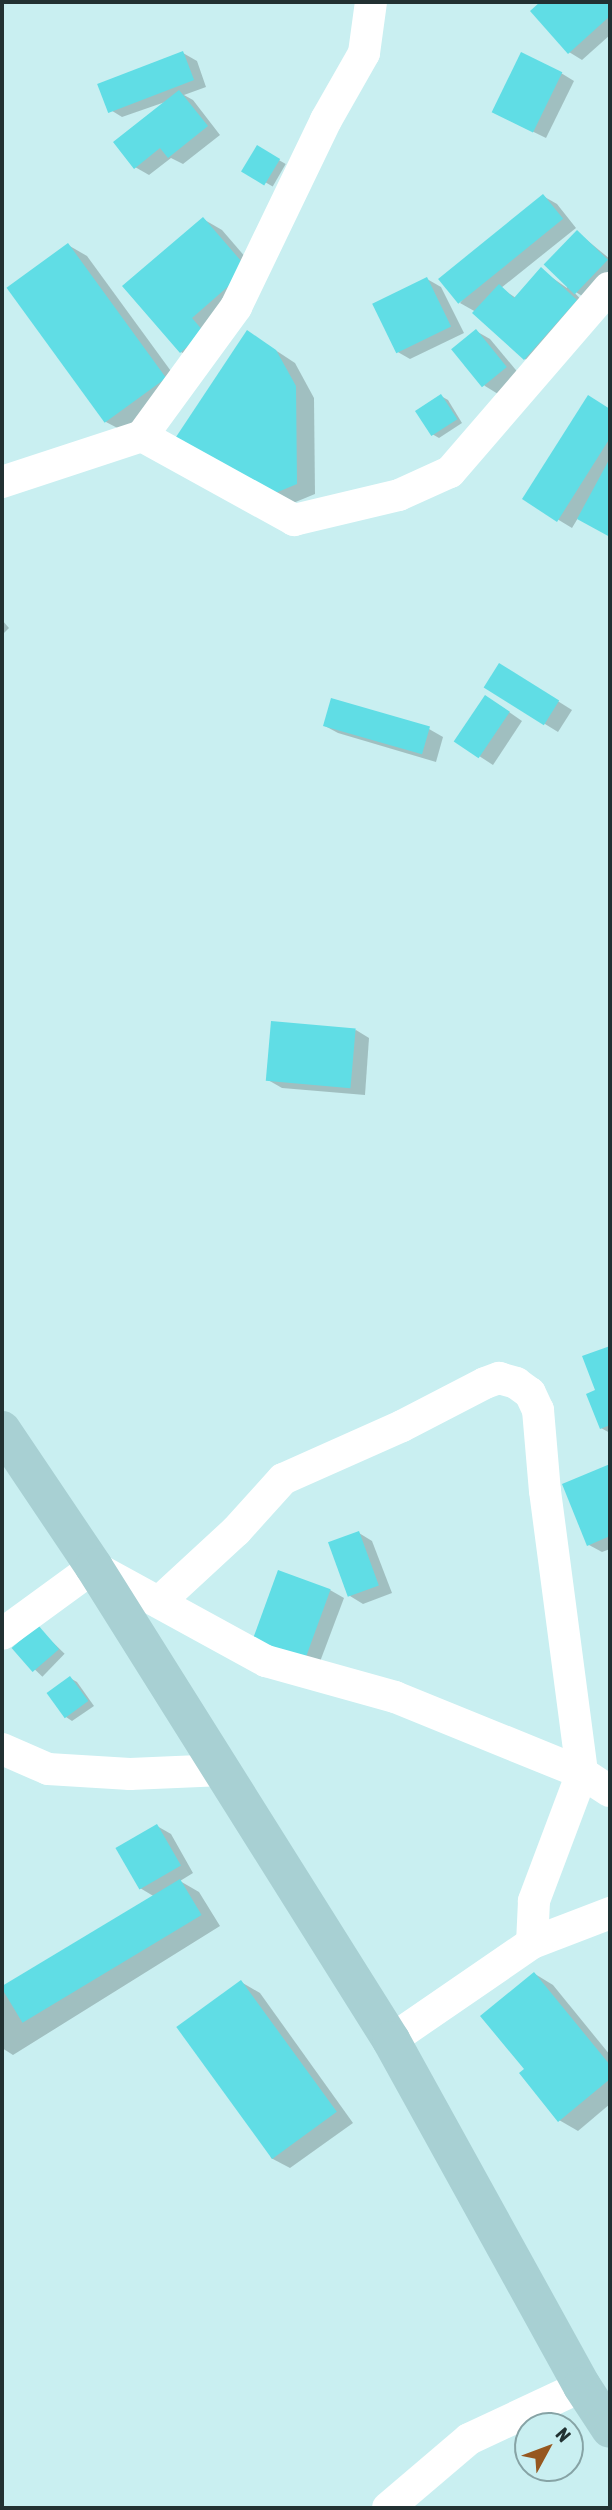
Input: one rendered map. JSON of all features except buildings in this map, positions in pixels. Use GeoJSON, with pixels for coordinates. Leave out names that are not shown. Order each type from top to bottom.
{"type":"FeatureCollection","features":[{"type":"Feature","properties":{"kind":"main road"},"geometry":{"type":"LineString","coordinates":[[2,1430],[94,1566],[391,2040],[582,2386],[610,2429]]}},
{"type":"Feature","properties":{"kind":"street"},"geometry":{"type":"LineString","coordinates":[[2,482],[142,436],[236,307],[326,120],[364,53],[371,2]]}},
{"type":"Feature","properties":{"kind":"street"},"geometry":{"type":"LineString","coordinates":[[142,436],[294,520],[399,495],[450,472],[609,288]]}},
{"type":"Feature","properties":{"kind":"street"},"geometry":{"type":"LineString","coordinates":[[159,1602],[236,1531],[283,1479],[402,1426],[499,1378],[516,1383],[530,1393],[538,1410],[545,1491],[582,1773],[534,1901],[531,1942]]}},
{"type":"Feature","properties":{"kind":"street"},"geometry":{"type":"LineString","coordinates":[[2,1634],[94,1566],[266,1661],[396,1697],[582,1773],[610,1791]]}},
{"type":"Feature","properties":{"kind":"street"},"geometry":{"type":"LineString","coordinates":[[2,1749],[48,1769],[131,1774],[223,1770]]}},
{"type":"Feature","properties":{"kind":"street"},"geometry":{"type":"LineString","coordinates":[[391,2040],[531,1942],[610,1913]]}},
{"type":"Feature","properties":{"kind":"street"},"geometry":{"type":"LineString","coordinates":[[388,2508],[469,2440],[582,2386]]}}]}
